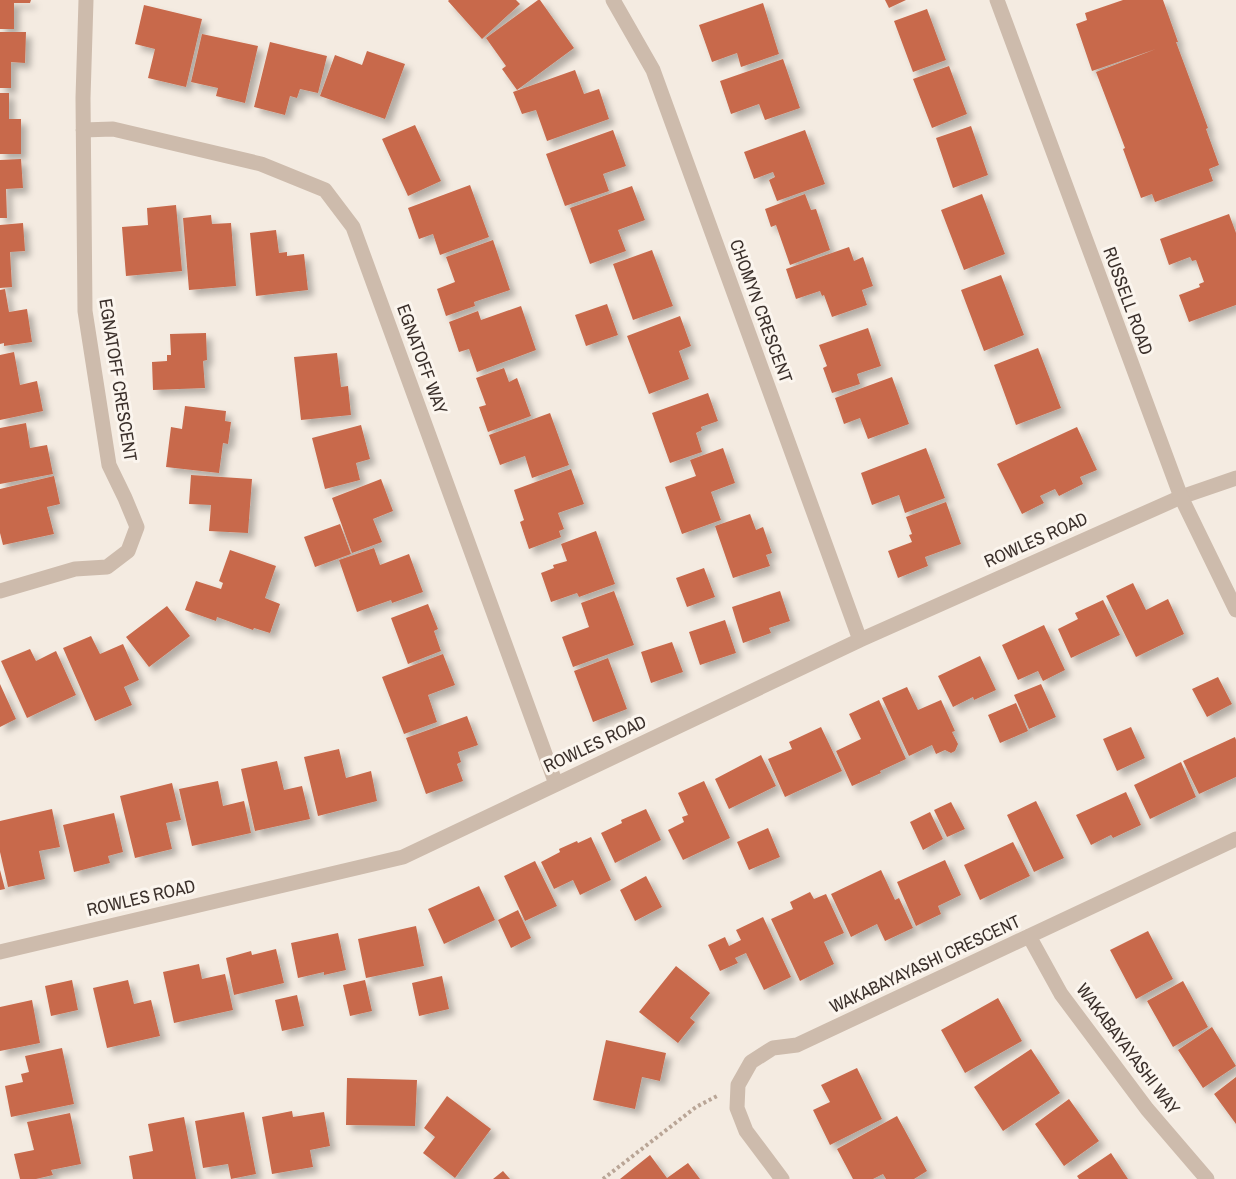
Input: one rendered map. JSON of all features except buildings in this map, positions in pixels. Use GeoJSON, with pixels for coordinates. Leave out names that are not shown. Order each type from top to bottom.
{"type":"FeatureCollection","features":[{"type":"Feature","properties":{"kind":"street","name":"EGNATOFF CRESCENT"},"geometry":{"type":"LineString","coordinates":[[0,591],[75,569],[106,567],[128,551],[137,527],[109,465],[85,312],[83,98],[86,0]]}},
{"type":"Feature","properties":{"kind":"street","name":"CHOMYN CRESCENT"},"geometry":{"type":"LineString","coordinates":[[613,0],[653,70],[861,640]]}},
{"type":"Feature","properties":{"kind":"street","name":"RUSSELL ROAD"},"geometry":{"type":"LineString","coordinates":[[997,0],[1180,497],[1236,610]]}},
{"type":"Feature","properties":{"kind":"street","name":"EGNATOFF WAY"},"geometry":{"type":"LineString","coordinates":[[83,130],[113,129],[261,164],[325,190],[353,227],[556,784]]}},
{"type":"Feature","properties":{"kind":"street","name":"ROWLES ROAD"},"geometry":{"type":"LineString","coordinates":[[0,951],[403,857],[861,640],[1180,497],[1236,478]]}},
{"type":"Feature","properties":{"kind":"street","name":"WAKABAYAYASHI CRESCENT"},"geometry":{"type":"LineString","coordinates":[[782,1179],[746,1131],[737,1108],[738,1085],[751,1062],[773,1048],[797,1045],[1236,839]]}},
{"type":"Feature","properties":{"kind":"street","name":"WAKABAYAYASHI WAY"},"geometry":{"type":"LineString","coordinates":[[1029,936],[1061,994],[1147,1109],[1207,1179]]}},
{"type":"Feature","properties":{"kind":"path"},"geometry":{"type":"LineString","coordinates":[[603,1179],[696,1107]]}}]}
